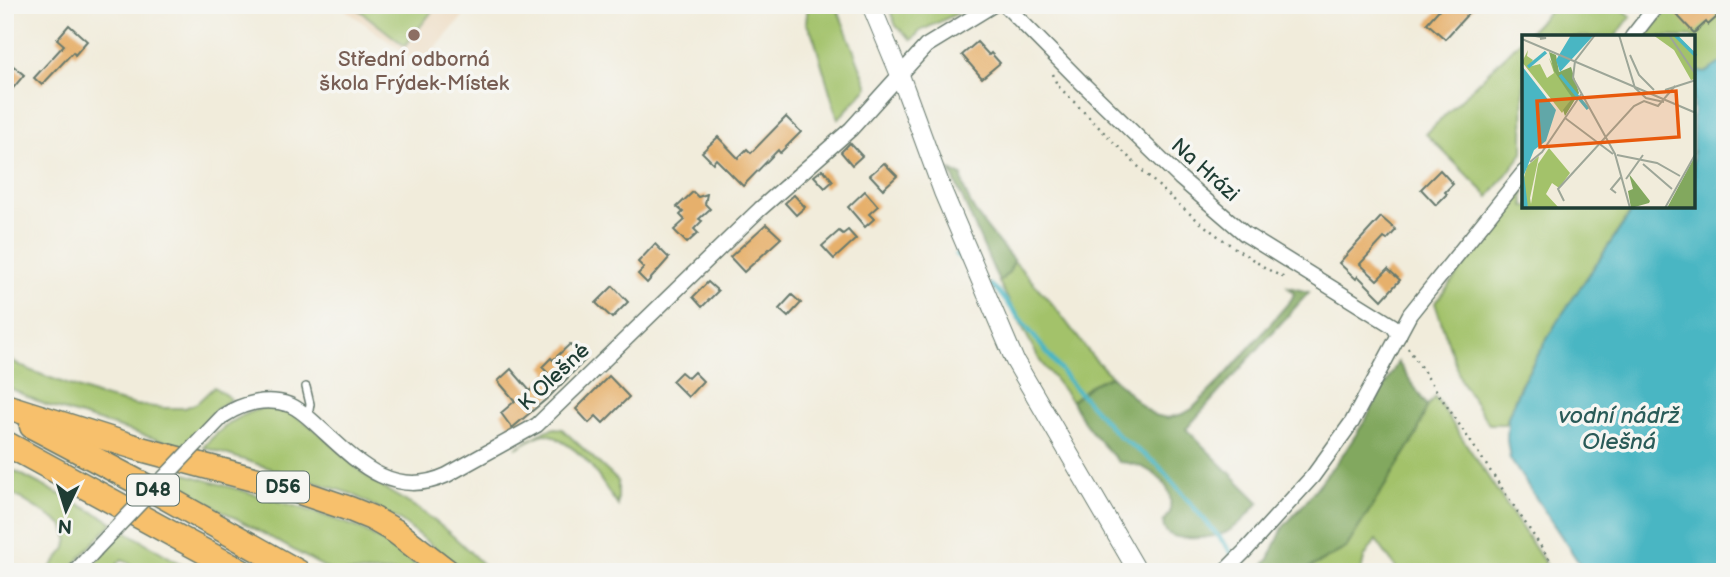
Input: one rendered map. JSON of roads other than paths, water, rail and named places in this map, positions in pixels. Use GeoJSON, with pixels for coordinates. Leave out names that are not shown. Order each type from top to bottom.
{"type":"FeatureCollection","features":[{"type":"Feature","properties":{"kind":"highway","name":"D56"},"geometry":{"type":"LineString","coordinates":[[5,406],[141,449],[291,489],[350,509],[395,531],[448,572]]}},
{"type":"Feature","properties":{"kind":"highway","name":"D48"},"geometry":{"type":"LineString","coordinates":[[5,412],[151,489],[298,572]]}},
{"type":"Feature","properties":{"kind":"highway","name":"D48"},"geometry":{"type":"LineString","coordinates":[[5,443],[242,572]]}},
{"type":"Feature","properties":{"kind":"highway"},"geometry":{"type":"LineString","coordinates":[[141,516],[223,572]]}},
{"type":"Feature","properties":{"kind":"street"},"geometry":{"type":"LineString","coordinates":[[871,5],[943,192],[1015,361],[1138,572]]}},
{"type":"Feature","properties":{"kind":"street","name":"K Olešné"},"geometry":{"type":"LineString","coordinates":[[75,572],[223,416],[241,405],[272,401],[290,406],[307,416],[368,469],[385,479],[408,483],[435,480],[537,425],[760,209],[851,129],[926,46],[993,5]]}},
{"type":"Feature","properties":{"kind":"street","name":"Na Hrázi"},"geometry":{"type":"LineString","coordinates":[[1005,5],[1180,177],[1245,234],[1393,327],[1399,335]]}},
{"type":"Feature","properties":{"kind":"street"},"geometry":{"type":"LineString","coordinates":[[1634,35],[1657,5]]}},
{"type":"Feature","properties":{"kind":"street"},"geometry":{"type":"LineString","coordinates":[[1227,568],[1313,476],[1352,422],[1410,314],[1522,174]]}},
{"type":"Feature","properties":{"kind":"lane"},"geometry":{"type":"LineString","coordinates":[[306,387],[310,404],[307,416]]}},
{"type":"Feature","properties":{"kind":"water","name":"vodní nádrž Olešná"},"geometry":{"type":"Polygon","coordinates":[[[1725,60],[1725,572],[1585,572],[1510,459],[1508,417],[1521,385],[1557,322],[1634,208],[1695,208],[1695,70],[1705,73],[1725,60]]]}},
{"type":"Feature","properties":{"kind":"waterway"},"geometry":{"type":"LineString","coordinates":[[956,254],[966,263]]}},
{"type":"Feature","properties":{"kind":"waterway"},"geometry":{"type":"LineString","coordinates":[[991,285],[1075,388],[1120,437],[1158,465],[1225,544],[1244,572]]}},
{"type":"Feature","properties":{"kind":"place","name":"Střední odborná škola Frýdek-Místek"},"geometry":{"type":"Point","coordinates":[414,35]}}]}
